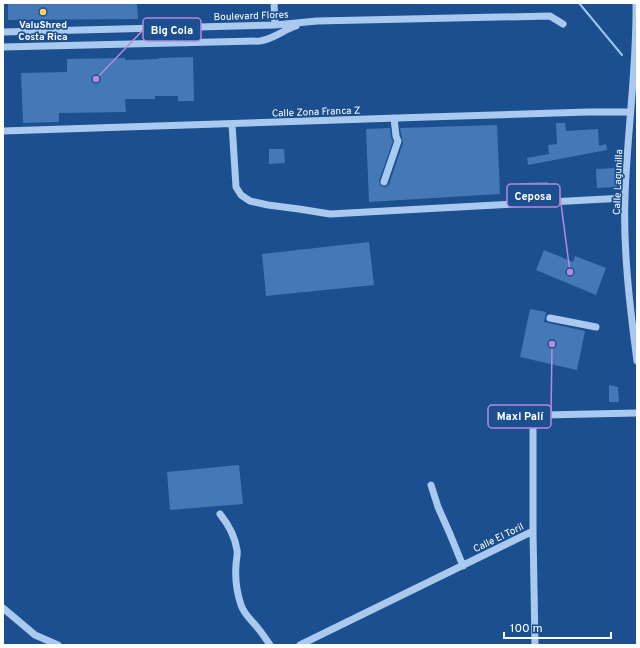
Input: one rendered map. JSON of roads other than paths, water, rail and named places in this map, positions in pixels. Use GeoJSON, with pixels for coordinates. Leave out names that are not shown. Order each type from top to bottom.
{"type":"FeatureCollection","features":[{"type":"Feature","properties":{"kind":"street"},"geometry":{"type":"LineString","coordinates":[[274,3],[275,25]]}},
{"type":"Feature","properties":{"kind":"street","name":"Calle Lagunilla"},"geometry":{"type":"LineString","coordinates":[[636,3],[635,94],[630,112],[625,198],[626,249],[637,361]]}},
{"type":"Feature","properties":{"kind":"street","name":"Boulevard Flores"},"geometry":{"type":"LineString","coordinates":[[3,32],[275,25],[317,21],[550,16],[562,24]]}},
{"type":"Feature","properties":{"kind":"street","name":"Boulevard Flores"},"geometry":{"type":"LineString","coordinates":[[3,47],[265,40],[276,36],[288,28],[308,22]]}},
{"type":"Feature","properties":{"kind":"street"},"geometry":{"type":"LineString","coordinates":[[186,27],[186,43]]}},
{"type":"Feature","properties":{"kind":"street","name":"Calle Zona Franca Z"},"geometry":{"type":"LineString","coordinates":[[3,131],[588,112],[630,112]]}},
{"type":"Feature","properties":{"kind":"street"},"geometry":{"type":"LineString","coordinates":[[384,182],[398,141],[394,118]]}},
{"type":"Feature","properties":{"kind":"street"},"geometry":{"type":"LineString","coordinates":[[232,124],[236,187],[241,195],[250,201],[268,205],[330,214],[625,198]]}},
{"type":"Feature","properties":{"kind":"street"},"geometry":{"type":"LineString","coordinates":[[550,318],[596,327]]}},
{"type":"Feature","properties":{"kind":"street","name":"Calle El Toril"},"geometry":{"type":"LineString","coordinates":[[300,645],[533,531],[533,426],[534,422],[538,418],[544,416],[637,413]]}},
{"type":"Feature","properties":{"kind":"street"},"geometry":{"type":"LineString","coordinates":[[431,485],[438,507],[463,566]]}},
{"type":"Feature","properties":{"kind":"street"},"geometry":{"type":"LineString","coordinates":[[220,514],[229,527],[235,541],[237,550],[236,578],[241,605],[245,614],[262,633],[270,645]]}},
{"type":"Feature","properties":{"kind":"street"},"geometry":{"type":"LineString","coordinates":[[533,531],[535,645]]}},
{"type":"Feature","properties":{"kind":"street"},"geometry":{"type":"LineString","coordinates":[[3,608],[35,635],[58,645]]}},
{"type":"Feature","properties":{"kind":"waterway"},"geometry":{"type":"LineString","coordinates":[[579,3],[622,55]]}},
{"type":"Feature","properties":{"kind":"place","name":"ValuShred Costa Rica"},"geometry":{"type":"Point","coordinates":[43,12]}},
{"type":"Feature","properties":{"kind":"place","name":"Big Cola"},"geometry":{"type":"Point","coordinates":[96,79]}},
{"type":"Feature","properties":{"kind":"place","name":"Ceposa"},"geometry":{"type":"Point","coordinates":[570,272]}},
{"type":"Feature","properties":{"kind":"place","name":"Maxi Palí"},"geometry":{"type":"Point","coordinates":[552,344]}}]}
